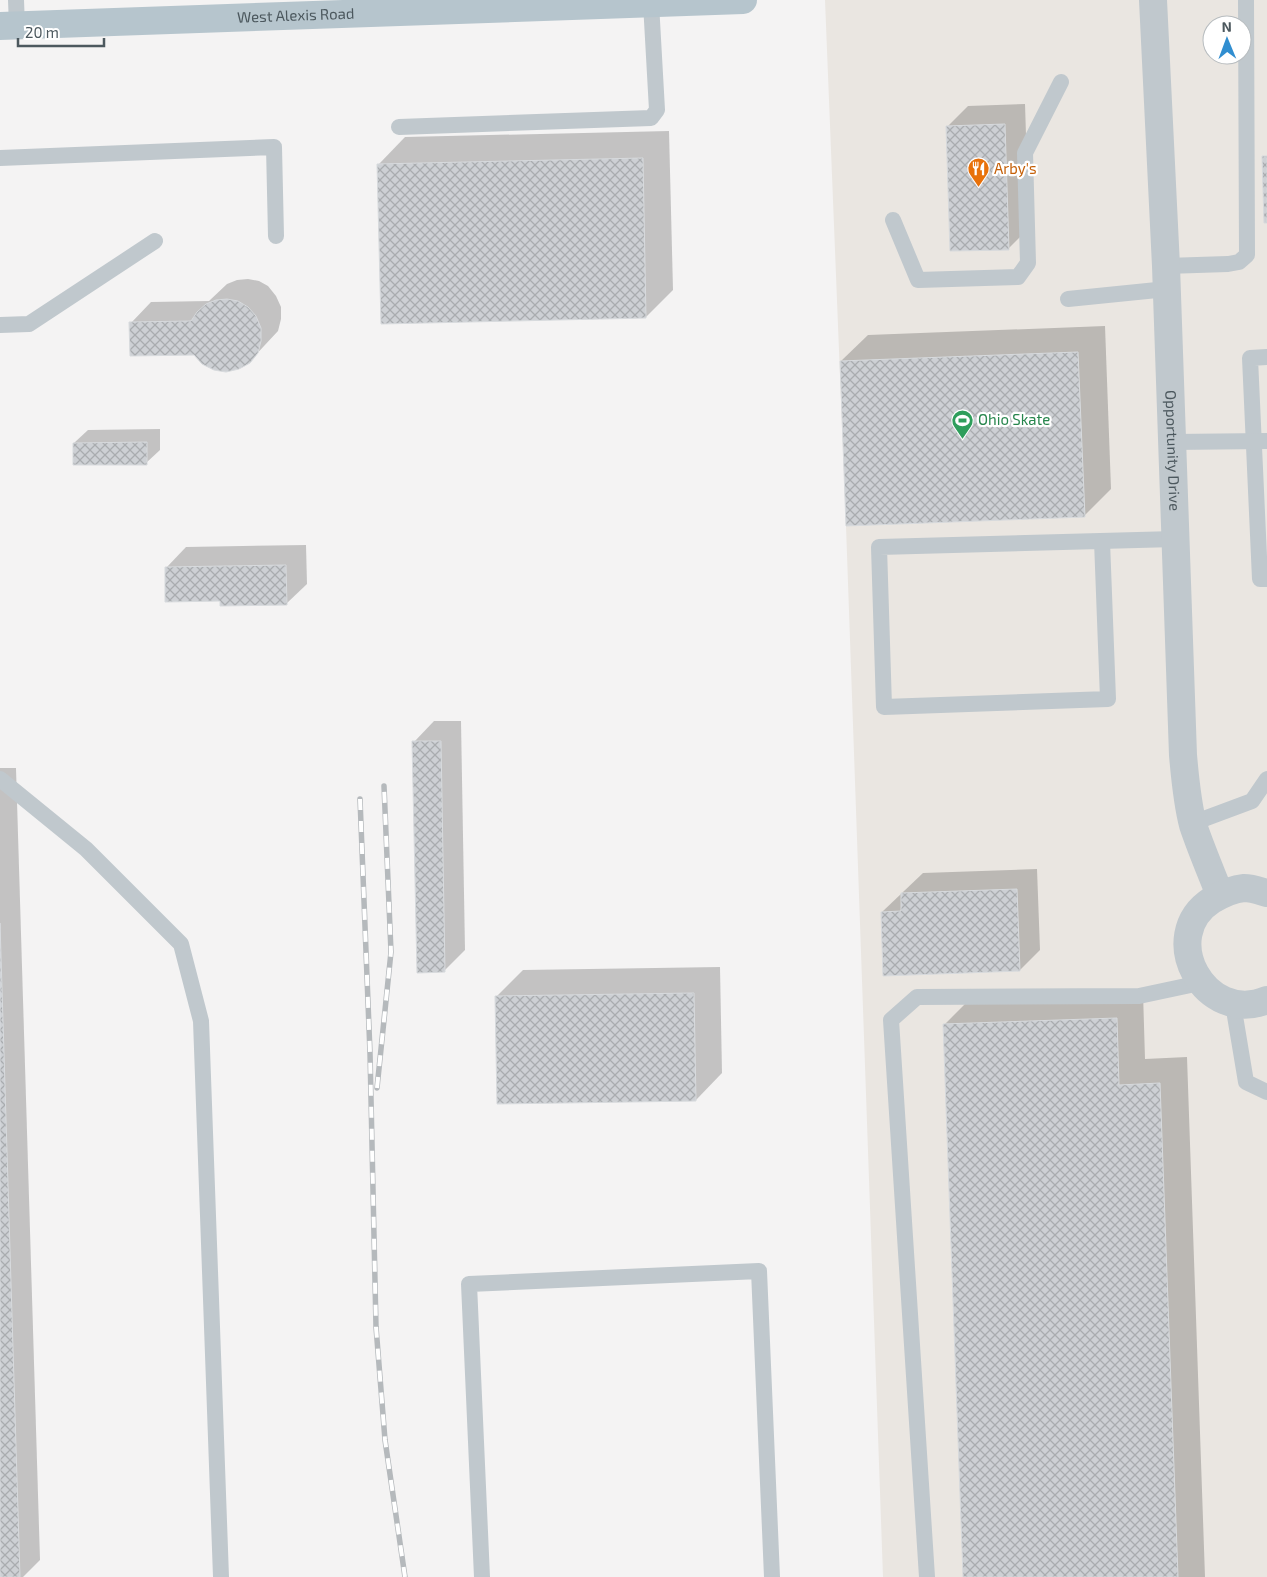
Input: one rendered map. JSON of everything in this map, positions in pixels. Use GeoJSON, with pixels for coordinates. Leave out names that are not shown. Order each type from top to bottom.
{"type":"FeatureCollection","features":[{"type":"Feature","properties":{"kind":"main road","name":"West Alexis Road"},"geometry":{"type":"LineString","coordinates":[[11,17],[301,8],[743,0]]}},
{"type":"Feature","properties":{"kind":"street","name":"Opportunity Drive"},"geometry":{"type":"LineString","coordinates":[[1153,0],[1166,278],[1183,755],[1186,790],[1193,823],[1220,895]]}},
{"type":"Feature","properties":{"kind":"street"},"geometry":{"type":"LineString","coordinates":[[1267,893],[1245,888],[1224,892],[1205,904],[1194,920],[1188,937],[1188,958],[1200,982],[1216,997],[1233,1004],[1257,1004],[1267,1000]]}},
{"type":"Feature","properties":{"kind":"lane"},"geometry":{"type":"LineString","coordinates":[[1068,300],[1239,262],[1247,255],[1246,0]]}},
{"type":"Feature","properties":{"kind":"lane"},"geometry":{"type":"LineString","coordinates":[[398,127],[652,118],[657,110],[651,3]]}},
{"type":"Feature","properties":{"kind":"lane"},"geometry":{"type":"LineString","coordinates":[[893,220],[918,280],[1018,277],[1028,263],[1025,153],[1061,82]]}},
{"type":"Feature","properties":{"kind":"lane"},"geometry":{"type":"LineString","coordinates":[[0,158],[274,147],[276,236]]}},
{"type":"Feature","properties":{"kind":"lane"},"geometry":{"type":"LineString","coordinates":[[0,325],[29,324],[155,241]]}},
{"type":"Feature","properties":{"kind":"lane"},"geometry":{"type":"LineString","coordinates":[[1267,357],[1250,358],[1261,441],[1260,579],[1267,579]]}},
{"type":"Feature","properties":{"kind":"lane"},"geometry":{"type":"LineString","coordinates":[[1172,442],[1261,441]]}},
{"type":"Feature","properties":{"kind":"lane"},"geometry":{"type":"LineString","coordinates":[[1102,541],[1108,699],[884,707],[879,547],[1175,539]]}},
{"type":"Feature","properties":{"kind":"lane"},"geometry":{"type":"LineString","coordinates":[[0,779],[86,849],[181,944],[201,1021],[221,1577]]}},
{"type":"Feature","properties":{"kind":"lane"},"geometry":{"type":"LineString","coordinates":[[1193,823],[1252,801],[1265,786]]}},
{"type":"Feature","properties":{"kind":"lane"},"geometry":{"type":"LineString","coordinates":[[928,1577],[891,1020],[917,997],[1139,996],[1200,982]]}},
{"type":"Feature","properties":{"kind":"lane"},"geometry":{"type":"LineString","coordinates":[[1233,1004],[1246,1082],[1267,1092]]}},
{"type":"Feature","properties":{"kind":"lane"},"geometry":{"type":"LineString","coordinates":[[482,1577],[469,1284],[759,1271],[772,1577]]}},
{"type":"Feature","properties":{"kind":"shaded area"},"geometry":{"type":"Polygon","coordinates":[[[825,0],[1267,0],[1267,1577],[883,1577],[846,526],[825,0]]]}},
{"type":"Feature","properties":{"kind":"building","name":"Arby's"},"geometry":{"type":"Polygon","coordinates":[[[1005,124],[1009,250],[950,251],[946,126],[1005,124]]]}},
{"type":"Feature","properties":{"kind":"building"},"geometry":{"type":"Polygon","coordinates":[[[1262,156],[1267,156],[1267,223],[1264,223],[1262,156]]]}},
{"type":"Feature","properties":{"kind":"building"},"geometry":{"type":"Polygon","coordinates":[[[643,158],[646,318],[381,324],[377,164],[643,158]]]}},
{"type":"Feature","properties":{"kind":"building"},"geometry":{"type":"Polygon","coordinates":[[[216,300],[238,301],[248,307],[256,316],[261,328],[261,341],[258,353],[250,363],[239,369],[226,372],[214,370],[202,364],[194,355],[130,356],[129,322],[191,321],[206,304],[216,300]]]}},
{"type":"Feature","properties":{"kind":"building","name":"Ohio Skate"},"geometry":{"type":"Polygon","coordinates":[[[1078,352],[1085,517],[846,526],[840,361],[1078,352]]]}},
{"type":"Feature","properties":{"kind":"building"},"geometry":{"type":"Polygon","coordinates":[[[147,442],[147,465],[73,465],[73,443],[147,442]]]}},
{"type":"Feature","properties":{"kind":"building"},"geometry":{"type":"Polygon","coordinates":[[[286,565],[287,605],[220,606],[220,601],[165,602],[165,567],[286,565]]]}},
{"type":"Feature","properties":{"kind":"building"},"geometry":{"type":"Polygon","coordinates":[[[412,741],[441,741],[445,972],[417,973],[412,741]]]}},
{"type":"Feature","properties":{"kind":"building"},"geometry":{"type":"Polygon","coordinates":[[[1017,889],[1020,971],[883,976],[881,912],[901,911],[901,893],[1017,889]]]}},
{"type":"Feature","properties":{"kind":"building"},"geometry":{"type":"Polygon","coordinates":[[[0,923],[20,1577],[0,1577],[0,923]]]}},
{"type":"Feature","properties":{"kind":"building"},"geometry":{"type":"Polygon","coordinates":[[[694,993],[696,1101],[497,1104],[495,996],[694,993]]]}},
{"type":"Feature","properties":{"kind":"building"},"geometry":{"type":"Polygon","coordinates":[[[1117,1018],[1119,1085],[1160,1083],[1178,1577],[963,1577],[943,1024],[1117,1018]]]}},
{"type":"Feature","properties":{"kind":"railway"},"geometry":{"type":"LineString","coordinates":[[377,1088],[391,952],[384,786]]}},
{"type":"Feature","properties":{"kind":"railway"},"geometry":{"type":"LineString","coordinates":[[360,799],[370,1053],[376,1327],[385,1440],[405,1577]]}},
{"type":"Feature","properties":{"kind":"place","name":"Arby's"},"geometry":{"type":"Point","coordinates":[978,188]}},
{"type":"Feature","properties":{"kind":"place","name":"Ohio Skate"},"geometry":{"type":"Point","coordinates":[962,439]}}]}
